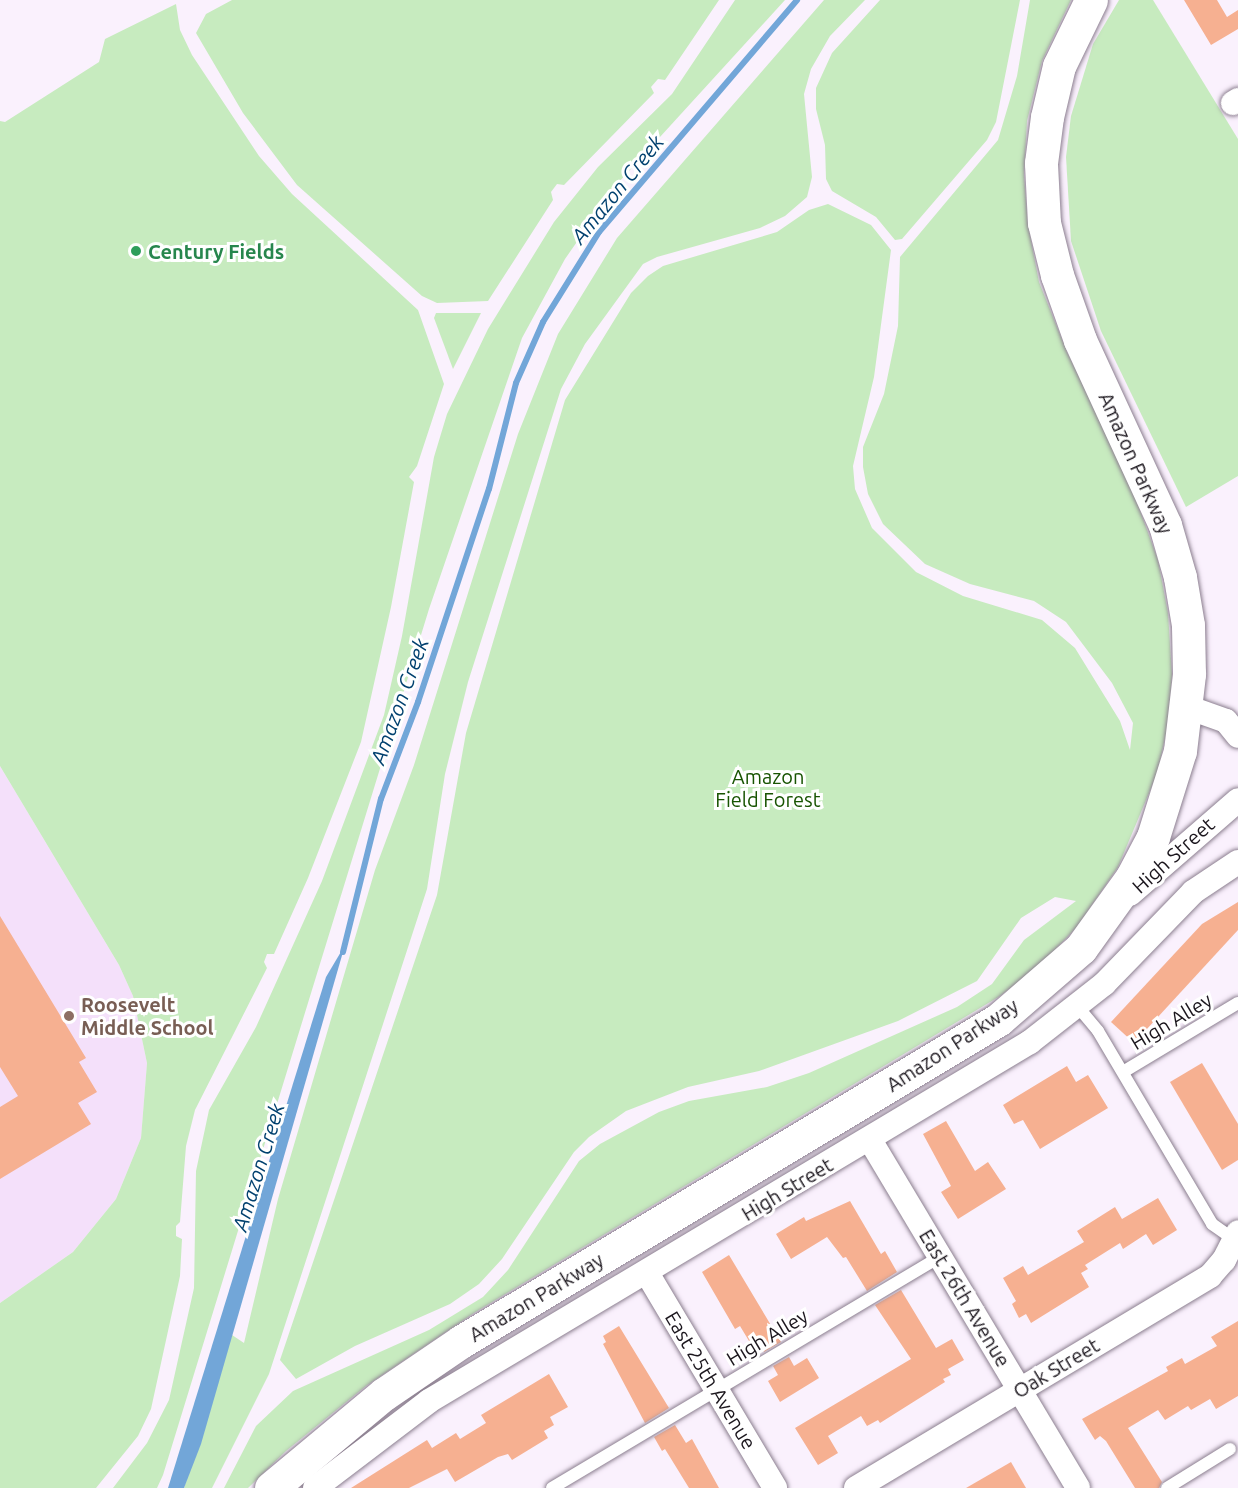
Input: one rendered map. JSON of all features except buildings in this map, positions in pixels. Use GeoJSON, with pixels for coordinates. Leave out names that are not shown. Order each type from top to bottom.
{"type":"FeatureCollection","features":[{"type":"Feature","properties":{"kind":"main road","name":"Amazon Parkway"},"geometry":{"type":"LineString","coordinates":[[271,1488],[384,1394],[462,1341],[998,1020],[1081,948],[1110,912],[1153,837],[1169,795],[1187,707],[1188,625],[1180,577],[1166,525],[1080,340],[1057,275],[1044,223],[1041,163],[1047,117],[1059,66],[1091,0]]}},
{"type":"Feature","properties":{"kind":"street"},"geometry":{"type":"LineString","coordinates":[[1187,707],[1218,717],[1238,736]]}},
{"type":"Feature","properties":{"kind":"street","name":"High Street"},"geometry":{"type":"LineString","coordinates":[[1110,912],[1193,835],[1238,800]]}},
{"type":"Feature","properties":{"kind":"street","name":"High Street"},"geometry":{"type":"LineString","coordinates":[[315,1488],[429,1401],[870,1140],[1030,1042],[1078,1007],[1193,892],[1238,862]]}},
{"type":"Feature","properties":{"kind":"street","name":"East 26th Avenue"},"geometry":{"type":"LineString","coordinates":[[870,1140],[1078,1488]]}},
{"type":"Feature","properties":{"kind":"street","name":"Oak Street"},"geometry":{"type":"LineString","coordinates":[[856,1488],[1210,1276],[1224,1260],[1236,1236]]}},
{"type":"Feature","properties":{"kind":"street","name":"East 25th Avenue"},"geometry":{"type":"LineString","coordinates":[[647,1273],[775,1488]]}},
{"type":"Feature","properties":{"kind":"lane","name":"High Alley"},"geometry":{"type":"LineString","coordinates":[[1123,1072],[1238,1003]]}},
{"type":"Feature","properties":{"kind":"lane","name":"High Alley"},"geometry":{"type":"LineString","coordinates":[[1078,1007],[1123,1072],[1212,1224],[1236,1236]]}},
{"type":"Feature","properties":{"kind":"lane","name":"High Alley"},"geometry":{"type":"LineString","coordinates":[[552,1488],[940,1257]]}},
{"type":"Feature","properties":{"kind":"lane"},"geometry":{"type":"LineString","coordinates":[[1167,1488],[1230,1449]]}},
{"type":"Feature","properties":{"kind":"shaded area","name":"Roosevelt Middle School"},"geometry":{"type":"Polygon","coordinates":[[[0,766],[119,965],[133,996],[147,1063],[141,1138],[116,1199],[73,1252],[0,1303],[0,766]]]}},
{"type":"Feature","properties":{"kind":"green space"},"geometry":{"type":"Polygon","coordinates":[[[232,0],[719,0],[665,80],[658,79],[651,87],[654,93],[564,185],[557,184],[551,192],[553,200],[488,301],[437,303],[422,296],[297,185],[243,113],[196,33],[206,14],[232,0]]]}},
{"type":"Feature","properties":{"kind":"green space"},"geometry":{"type":"Polygon","coordinates":[[[735,0],[785,0],[618,183],[565,259],[522,338],[429,609],[163,1475],[157,1488],[113,1488],[147,1443],[169,1400],[194,1288],[196,1171],[209,1110],[256,1027],[322,881],[384,715],[402,636],[434,457],[447,414],[488,329],[554,222],[598,167],[672,94],[735,0]]]}},
{"type":"Feature","properties":{"kind":"green space"},"geometry":{"type":"Polygon","coordinates":[[[824,0],[865,0],[830,36],[811,69],[804,94],[812,177],[807,197],[785,216],[760,228],[657,257],[643,264],[585,344],[561,389],[468,682],[445,774],[427,889],[269,1374],[212,1488],[184,1488],[232,1335],[244,1343],[278,1199],[375,870],[414,765],[518,434],[558,334],[617,238],[824,0]]]}},
{"type":"Feature","properties":{"kind":"green space"},"geometry":{"type":"Polygon","coordinates":[[[880,0],[1020,0],[996,122],[987,140],[902,239],[895,240],[876,217],[832,191],[826,179],[825,145],[816,109],[816,88],[832,53],[880,0]]]}},
{"type":"Feature","properties":{"kind":"green space","name":"Amazon Field Forest"},"geometry":{"type":"Polygon","coordinates":[[[1030,0],[1071,0],[1042,61],[1027,121],[1024,175],[1028,225],[1039,282],[1067,352],[1130,483],[1158,560],[1168,613],[1172,675],[1168,725],[1157,774],[1118,867],[1076,928],[1039,966],[1000,996],[474,1313],[366,1386],[286,1451],[248,1488],[224,1488],[256,1426],[293,1391],[429,1330],[483,1297],[508,1270],[579,1161],[600,1144],[659,1112],[689,1101],[767,1087],[809,1073],[957,1007],[992,984],[1024,940],[1076,901],[1055,897],[1021,918],[977,981],[898,1021],[759,1071],[688,1087],[626,1111],[589,1137],[574,1152],[502,1259],[479,1284],[450,1304],[355,1346],[296,1379],[280,1360],[437,895],[466,733],[565,400],[631,293],[648,276],[663,266],[777,232],[809,210],[828,204],[871,225],[891,250],[874,377],[853,466],[855,489],[872,528],[916,572],[963,596],[1042,620],[1075,648],[1120,721],[1130,750],[1133,723],[1112,683],[1066,622],[1034,601],[970,584],[925,564],[883,524],[868,494],[863,467],[863,447],[884,394],[898,326],[900,257],[998,140],[1017,76],[1030,0]]]}},
{"type":"Feature","properties":{"kind":"green space"},"geometry":{"type":"Polygon","coordinates":[[[1119,0],[1153,0],[1238,139],[1238,476],[1186,507],[1101,331],[1071,241],[1066,157],[1071,116],[1093,44],[1119,0]]]}},
{"type":"Feature","properties":{"kind":"green space"},"geometry":{"type":"Polygon","coordinates":[[[176,4],[180,30],[192,55],[259,156],[292,194],[418,310],[444,384],[417,466],[409,477],[414,482],[391,607],[361,742],[308,878],[274,954],[267,954],[264,962],[267,968],[195,1110],[186,1146],[180,1222],[176,1226],[176,1236],[182,1239],[180,1276],[151,1409],[138,1436],[96,1488],[0,1488],[0,1303],[73,1252],[116,1199],[141,1138],[147,1063],[133,996],[119,965],[0,766],[0,121],[5,122],[99,62],[105,39],[176,4]]]}},
{"type":"Feature","properties":{"kind":"green space"},"geometry":{"type":"Polygon","coordinates":[[[436,313],[481,313],[453,369],[434,318],[436,313]]]}},
{"type":"Feature","properties":{"kind":"water"},"geometry":{"type":"Polygon","coordinates":[[[345,945],[201,1444],[184,1488],[168,1488],[326,977],[345,945]]]}},
{"type":"Feature","properties":{"kind":"waterway","name":"Amazon Creek"},"geometry":{"type":"LineString","coordinates":[[343,952],[381,799],[418,702],[489,489],[516,383],[543,322],[599,232],[797,0]]}},
{"type":"Feature","properties":{"kind":"place","name":"Century Fields"},"geometry":{"type":"Point","coordinates":[136,251]}},
{"type":"Feature","properties":{"kind":"place","name":"Roosevelt Middle School"},"geometry":{"type":"Point","coordinates":[69,1016]}}]}
